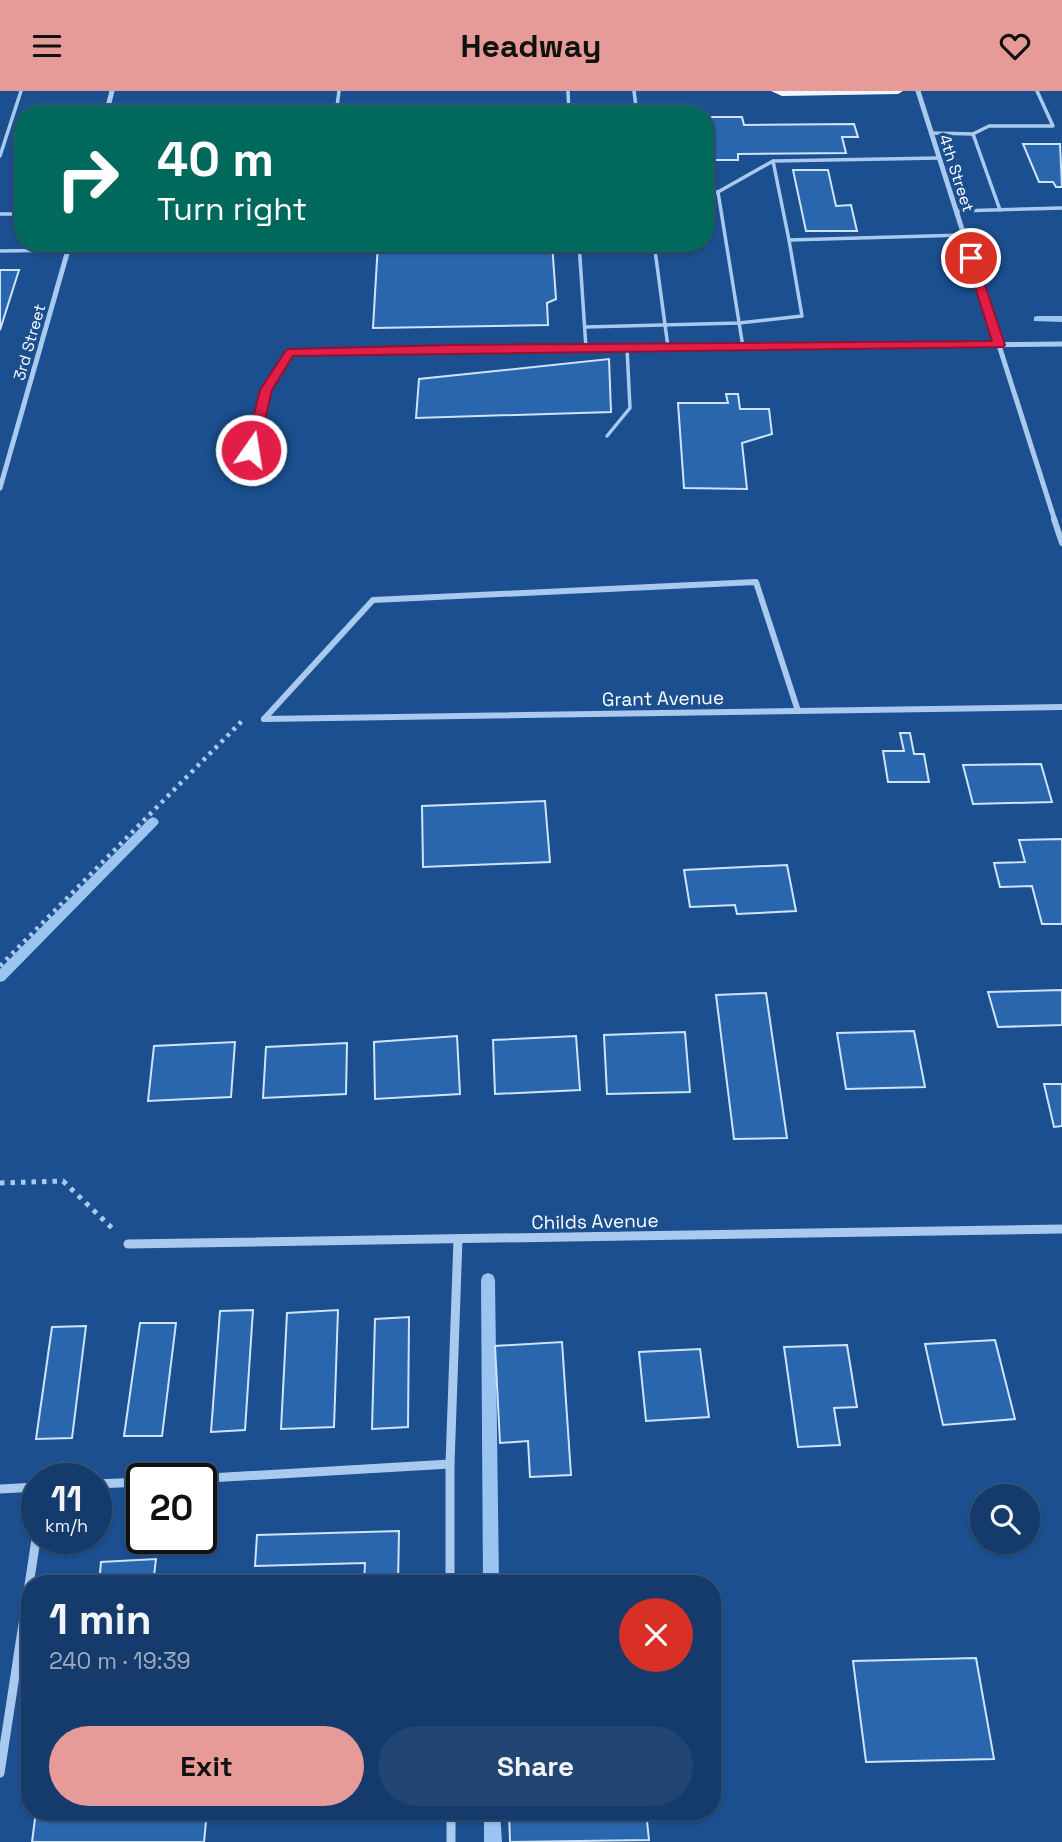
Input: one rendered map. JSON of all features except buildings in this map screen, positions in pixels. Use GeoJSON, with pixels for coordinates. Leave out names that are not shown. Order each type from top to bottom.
{"type":"FeatureCollection","features":[{"type":"Feature","properties":{"kind":"main road"},"geometry":{"type":"LineString","coordinates":[[776,91],[898,91]]}},
{"type":"Feature","properties":{"kind":"street","name":"4th Street"},"geometry":{"type":"LineString","coordinates":[[918,91],[1062,543]]}},
{"type":"Feature","properties":{"kind":"street","name":"3rd Street"},"geometry":{"type":"LineString","coordinates":[[0,488],[68,252]]}},
{"type":"Feature","properties":{"kind":"street"},"geometry":{"type":"LineString","coordinates":[[477,349],[1062,344]]}},
{"type":"Feature","properties":{"kind":"street"},"geometry":{"type":"LineString","coordinates":[[264,719],[373,600],[756,582],[798,711]]}},
{"type":"Feature","properties":{"kind":"street","name":"Grant Avenue"},"geometry":{"type":"LineString","coordinates":[[264,719],[1062,707]]}},
{"type":"Feature","properties":{"kind":"street","name":"Childs Avenue"},"geometry":{"type":"LineString","coordinates":[[128,1244],[1062,1229]]}},
{"type":"Feature","properties":{"kind":"street"},"geometry":{"type":"LineString","coordinates":[[450,1575],[450,1464],[458,1240]]}},
{"type":"Feature","properties":{"kind":"street"},"geometry":{"type":"LineString","coordinates":[[217,1478],[450,1464]]}},
{"type":"Feature","properties":{"kind":"street"},"geometry":{"type":"LineString","coordinates":[[0,1489],[21,1488]]}},
{"type":"Feature","properties":{"kind":"street"},"geometry":{"type":"LineString","coordinates":[[31,1575],[34,1554]]}},
{"type":"Feature","properties":{"kind":"street"},"geometry":{"type":"LineString","coordinates":[[0,1773],[21,1637]]}},
{"type":"Feature","properties":{"kind":"street"},"geometry":{"type":"LineString","coordinates":[[451,1820],[451,1842]]}},
{"type":"Feature","properties":{"kind":"lane"},"geometry":{"type":"LineString","coordinates":[[931,133],[973,134],[989,126],[1053,125],[1038,91]]}},
{"type":"Feature","properties":{"kind":"lane"},"geometry":{"type":"LineString","coordinates":[[0,156],[14,113]]}},
{"type":"Feature","properties":{"kind":"lane"},"geometry":{"type":"LineString","coordinates":[[973,134],[1000,211]]}},
{"type":"Feature","properties":{"kind":"lane"},"geometry":{"type":"LineString","coordinates":[[714,192],[773,161],[939,158]]}},
{"type":"Feature","properties":{"kind":"lane"},"geometry":{"type":"LineString","coordinates":[[585,327],[739,323],[802,316],[773,161]]}},
{"type":"Feature","properties":{"kind":"lane"},"geometry":{"type":"LineString","coordinates":[[718,192],[743,347]]}},
{"type":"Feature","properties":{"kind":"lane"},"geometry":{"type":"LineString","coordinates":[[956,211],[1062,208]]}},
{"type":"Feature","properties":{"kind":"lane"},"geometry":{"type":"LineString","coordinates":[[789,240],[964,235]]}},
{"type":"Feature","properties":{"kind":"lane"},"geometry":{"type":"LineString","coordinates":[[580,252],[586,348]]}},
{"type":"Feature","properties":{"kind":"lane"},"geometry":{"type":"LineString","coordinates":[[655,252],[668,347]]}},
{"type":"Feature","properties":{"kind":"lane"},"geometry":{"type":"LineString","coordinates":[[607,436],[630,408],[626,348]]}},
{"type":"Feature","properties":{"kind":"lane"},"geometry":{"type":"LineString","coordinates":[[251,450],[266,390],[290,352],[477,349]]}},
{"type":"Feature","properties":{"kind":"path"},"geometry":{"type":"LineString","coordinates":[[0,966],[252,711],[264,719]]}},
{"type":"Feature","properties":{"kind":"path"},"geometry":{"type":"LineString","coordinates":[[0,1183],[63,1181],[128,1244]]}},
{"type":"Feature","properties":{"kind":"waterway"},"geometry":{"type":"LineString","coordinates":[[1037,319],[1062,319]]}},
{"type":"Feature","properties":{"kind":"waterway"},"geometry":{"type":"LineString","coordinates":[[0,977],[153,822]]}},
{"type":"Feature","properties":{"kind":"waterway"},"geometry":{"type":"LineString","coordinates":[[488,1280],[491,1575]]}},
{"type":"Feature","properties":{"kind":"waterway"},"geometry":{"type":"LineString","coordinates":[[492,1820],[493,1842]]}},
{"type":"Feature","properties":{"kind":"route"},"geometry":{"type":"LineString","coordinates":[[251,450],[266,390],[290,352],[452,348],[999,345],[971,258]]}}]}
